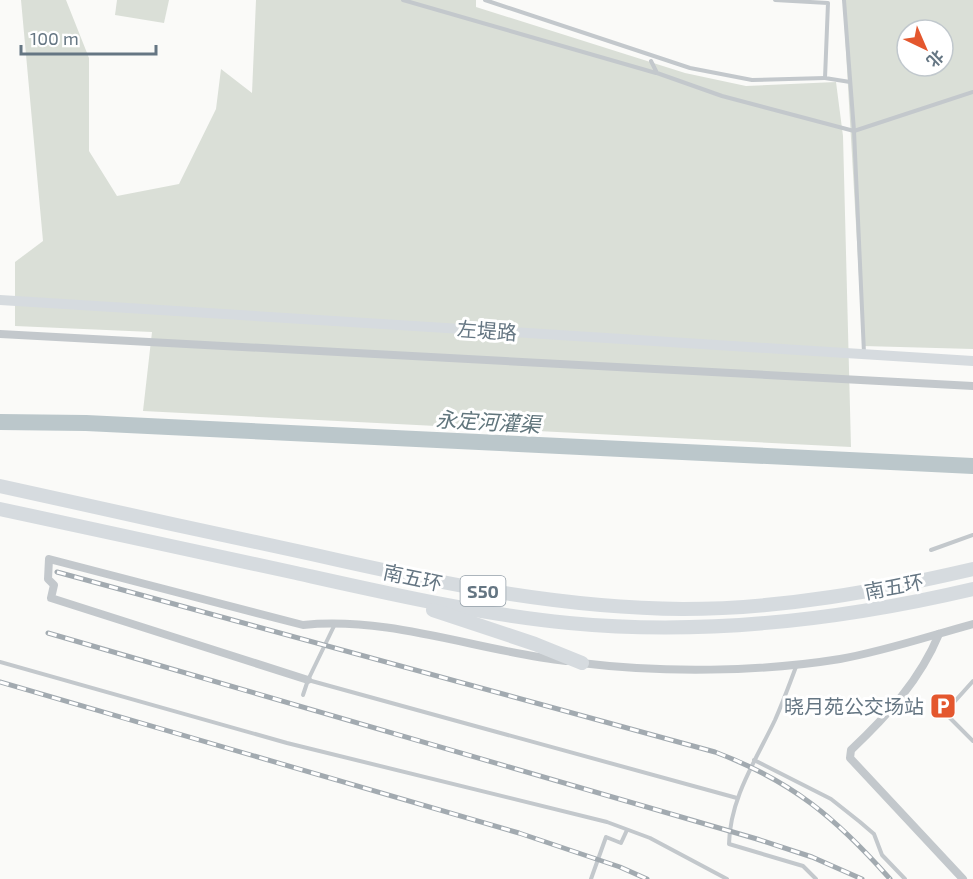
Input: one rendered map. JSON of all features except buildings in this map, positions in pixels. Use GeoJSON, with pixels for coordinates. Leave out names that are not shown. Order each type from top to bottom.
{"type":"FeatureCollection","features":[{"type":"Feature","properties":{"kind":"highway","name":"南五环"},"geometry":{"type":"LineString","coordinates":[[0,486],[465,588],[584,605],[684,609],[783,604],[881,590],[973,569]]}},
{"type":"Feature","properties":{"kind":"highway","name":"南五环"},"geometry":{"type":"LineString","coordinates":[[0,509],[465,609],[571,623],[683,627],[781,623],[879,609],[973,589]]}},
{"type":"Feature","properties":{"kind":"highway"},"geometry":{"type":"LineString","coordinates":[[374,590],[535,644],[582,663]]}},
{"type":"Feature","properties":{"kind":"main road","name":"左堤路"},"geometry":{"type":"LineString","coordinates":[[0,300],[973,361]]}},
{"type":"Feature","properties":{"kind":"street"},"geometry":{"type":"LineString","coordinates":[[0,333],[973,386]]}},
{"type":"Feature","properties":{"kind":"street"},"geometry":{"type":"LineString","coordinates":[[308,680],[51,598],[54,585],[48,579],[49,559],[303,625],[337,621],[417,633],[538,658],[615,667],[759,668],[841,659],[973,624]]}},
{"type":"Feature","properties":{"kind":"street"},"geometry":{"type":"LineString","coordinates":[[939,633],[928,659],[887,717],[851,750],[850,758],[963,879]]}},
{"type":"Feature","properties":{"kind":"lane"},"geometry":{"type":"LineString","coordinates":[[403,0],[657,73],[722,96],[854,131],[973,92]]}},
{"type":"Feature","properties":{"kind":"lane"},"geometry":{"type":"LineString","coordinates":[[485,0],[690,68],[752,80],[825,78],[850,82]]}},
{"type":"Feature","properties":{"kind":"lane"},"geometry":{"type":"LineString","coordinates":[[775,0],[828,3],[825,78]]}},
{"type":"Feature","properties":{"kind":"lane"},"geometry":{"type":"LineString","coordinates":[[844,0],[854,131],[864,353]]}},
{"type":"Feature","properties":{"kind":"lane"},"geometry":{"type":"LineString","coordinates":[[651,61],[657,73]]}},
{"type":"Feature","properties":{"kind":"lane"},"geometry":{"type":"LineString","coordinates":[[931,549],[973,535]]}},
{"type":"Feature","properties":{"kind":"lane"},"geometry":{"type":"LineString","coordinates":[[303,695],[328,634],[337,621]]}},
{"type":"Feature","properties":{"kind":"lane"},"geometry":{"type":"LineString","coordinates":[[0,662],[286,743],[627,830],[651,838],[727,879]]}},
{"type":"Feature","properties":{"kind":"lane"},"geometry":{"type":"LineString","coordinates":[[798,663],[775,719],[737,798],[729,831],[729,844],[803,866],[816,879]]}},
{"type":"Feature","properties":{"kind":"lane"},"geometry":{"type":"LineString","coordinates":[[308,680],[737,798]]}},
{"type":"Feature","properties":{"kind":"lane"},"geometry":{"type":"LineString","coordinates":[[973,681],[947,710],[947,715],[973,741]]}},
{"type":"Feature","properties":{"kind":"lane"},"geometry":{"type":"LineString","coordinates":[[754,760],[831,799],[874,834],[882,855],[905,879]]}},
{"type":"Feature","properties":{"kind":"lane"},"geometry":{"type":"LineString","coordinates":[[591,879],[606,837],[621,843],[627,830]]}},
{"type":"Feature","properties":{"kind":"shaded area"},"geometry":{"type":"Polygon","coordinates":[[[21,0],[66,0],[89,58],[89,151],[117,196],[179,184],[216,109],[221,69],[252,93],[256,0],[476,0],[476,7],[685,73],[746,86],[836,82],[843,136],[851,447],[143,411],[152,332],[15,326],[15,262],[43,241],[21,0]]]}},
{"type":"Feature","properties":{"kind":"shaded area"},"geometry":{"type":"Polygon","coordinates":[[[117,0],[169,0],[164,23],[115,15],[117,0]]]}},
{"type":"Feature","properties":{"kind":"shaded area"},"geometry":{"type":"Polygon","coordinates":[[[843,0],[973,0],[973,349],[863,346],[843,0]]]}},
{"type":"Feature","properties":{"kind":"waterway","name":"永定河灌渠"},"geometry":{"type":"LineString","coordinates":[[0,422],[86,423],[973,466]]}},
{"type":"Feature","properties":{"kind":"railway"},"geometry":{"type":"LineString","coordinates":[[57,572],[715,752],[767,776],[811,804],[851,838],[890,879]]}},
{"type":"Feature","properties":{"kind":"railway"},"geometry":{"type":"LineString","coordinates":[[48,633],[757,839],[812,857],[862,879]]}},
{"type":"Feature","properties":{"kind":"railway"},"geometry":{"type":"LineString","coordinates":[[0,682],[519,833],[620,867],[647,879]]}},
{"type":"Feature","properties":{"kind":"place","name":"晓月苑公交场站"},"geometry":{"type":"Point","coordinates":[943,706]}}]}
